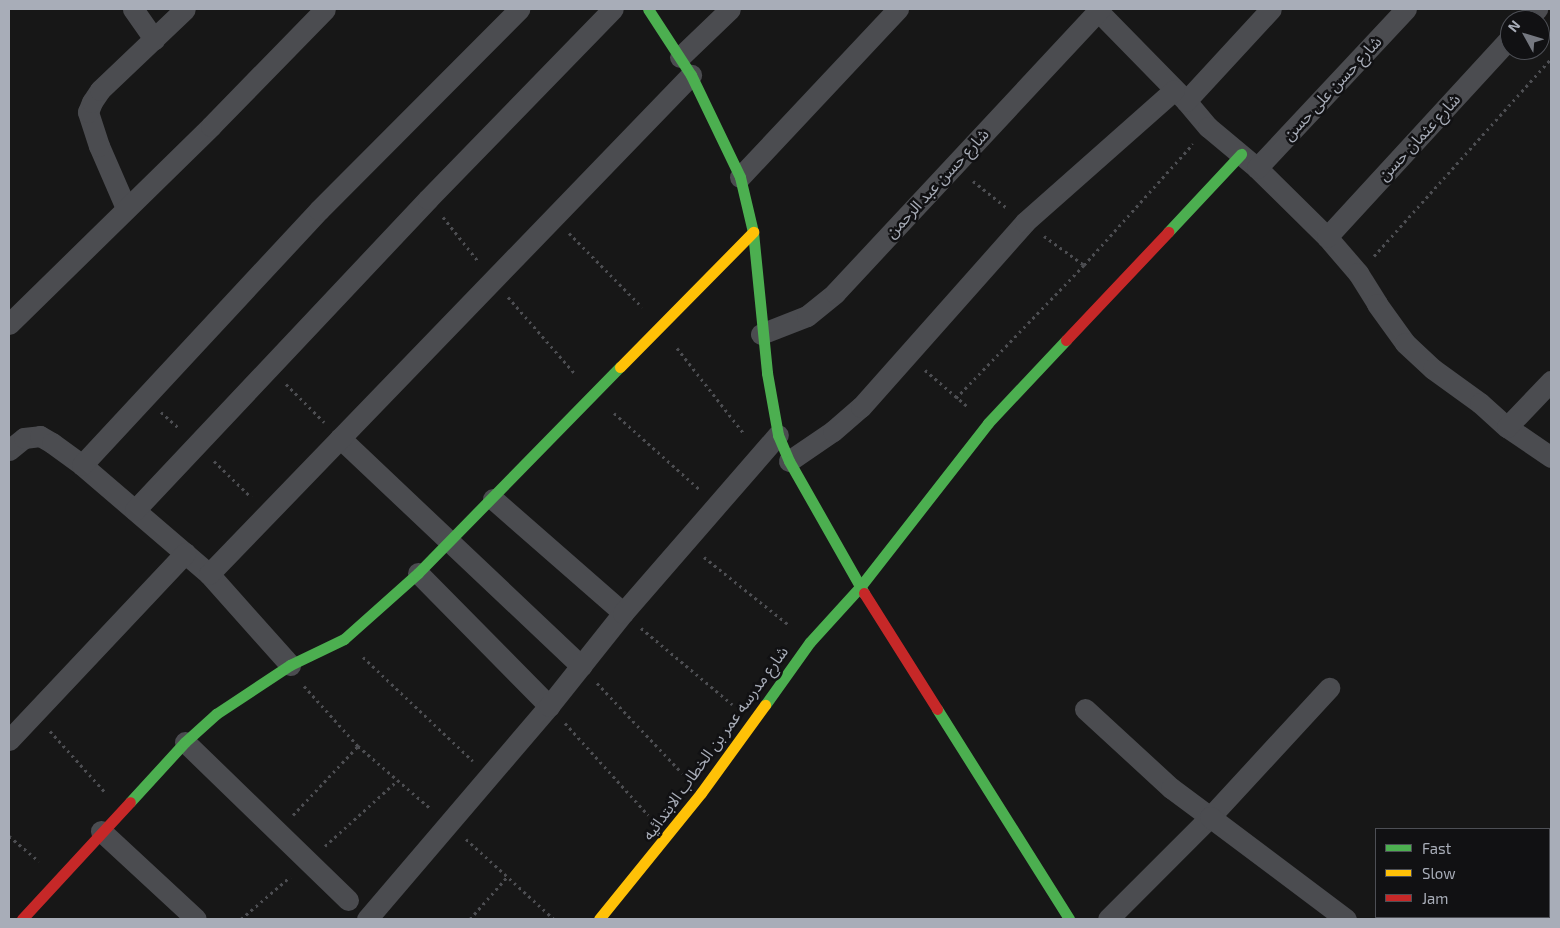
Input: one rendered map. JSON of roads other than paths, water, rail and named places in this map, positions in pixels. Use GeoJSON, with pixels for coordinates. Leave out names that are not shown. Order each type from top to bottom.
{"type":"FeatureCollection","features":[{"type":"Feature","properties":{"kind":"street"},"geometry":{"type":"LineString","coordinates":[[133,9],[154,39]]}},
{"type":"Feature","properties":{"kind":"street"},"geometry":{"type":"LineString","coordinates":[[126,208],[99,146],[88,112],[100,90],[185,9]]}},
{"type":"Feature","properties":{"kind":"street"},"geometry":{"type":"LineString","coordinates":[[9,324],[211,126],[326,9]]}},
{"type":"Feature","properties":{"kind":"street"},"geometry":{"type":"LineString","coordinates":[[82,466],[319,210],[519,9]]}},
{"type":"Feature","properties":{"kind":"street"},"geometry":{"type":"LineString","coordinates":[[135,510],[428,199],[613,9]]}},
{"type":"Feature","properties":{"kind":"street"},"geometry":{"type":"LineString","coordinates":[[648,9],[686,66],[740,177],[752,232],[762,334],[778,435],[789,461],[860,588],[1069,919]]}},
{"type":"Feature","properties":{"kind":"street"},"geometry":{"type":"LineString","coordinates":[[209,574],[553,216],[686,66],[730,9]]}},
{"type":"Feature","properties":{"kind":"street"},"geometry":{"type":"LineString","coordinates":[[740,177],[898,9]]}},
{"type":"Feature","properties":{"kind":"street"},"geometry":{"type":"LineString","coordinates":[[789,461],[833,431],[861,407],[1025,222],[1180,96],[1271,9]]}},
{"type":"Feature","properties":{"kind":"street","name":"شارع حسن على حسن"},"geometry":{"type":"LineString","coordinates":[[1257,168],[1406,9]]}},
{"type":"Feature","properties":{"kind":"street"},"geometry":{"type":"LineString","coordinates":[[1098,10],[1208,127],[1257,168],[1327,237],[1358,274],[1377,304],[1406,343],[1433,369],[1480,403],[1507,427],[1549,453]]}},
{"type":"Feature","properties":{"kind":"street","name":"شارع حسن عبد الرحمن"},"geometry":{"type":"LineString","coordinates":[[762,334],[790,324],[822,305],[1098,10]]}},
{"type":"Feature","properties":{"kind":"street","name":"شارع عثمان حسن"},"geometry":{"type":"LineString","coordinates":[[1327,237],[1500,49]]}},
{"type":"Feature","properties":{"kind":"street","name":"شارع مدرسه عمر بن الخطاب الابتدائيه"},"geometry":{"type":"LineString","coordinates":[[599,919],[702,793],[810,642],[860,588],[988,422],[1240,154]]}},
{"type":"Feature","properties":{"kind":"street"},"geometry":{"type":"LineString","coordinates":[[29,917],[59,878],[185,742],[243,694],[290,665],[344,639],[418,573],[493,499],[752,232]]}},
{"type":"Feature","properties":{"kind":"street"},"geometry":{"type":"LineString","coordinates":[[1507,427],[1551,381]]}},
{"type":"Feature","properties":{"kind":"street"},"geometry":{"type":"LineString","coordinates":[[367,919],[549,706],[684,540],[778,435]]}},
{"type":"Feature","properties":{"kind":"street"},"geometry":{"type":"LineString","coordinates":[[9,450],[24,438],[40,436],[52,443],[135,510],[209,574],[290,665]]}},
{"type":"Feature","properties":{"kind":"street"},"geometry":{"type":"LineString","coordinates":[[340,438],[451,540],[581,666]]}},
{"type":"Feature","properties":{"kind":"street"},"geometry":{"type":"LineString","coordinates":[[493,499],[623,613]]}},
{"type":"Feature","properties":{"kind":"street"},"geometry":{"type":"LineString","coordinates":[[9,740],[185,553]]}},
{"type":"Feature","properties":{"kind":"street"},"geometry":{"type":"LineString","coordinates":[[418,573],[549,706]]}},
{"type":"Feature","properties":{"kind":"street"},"geometry":{"type":"LineString","coordinates":[[1108,919],[1125,905],[1210,817],[1329,688]]}},
{"type":"Feature","properties":{"kind":"street"},"geometry":{"type":"LineString","coordinates":[[1085,709],[1171,788],[1346,919]]}},
{"type":"Feature","properties":{"kind":"street"},"geometry":{"type":"LineString","coordinates":[[185,742],[348,900]]}},
{"type":"Feature","properties":{"kind":"street"},"geometry":{"type":"LineString","coordinates":[[101,832],[196,919]]}}]}
